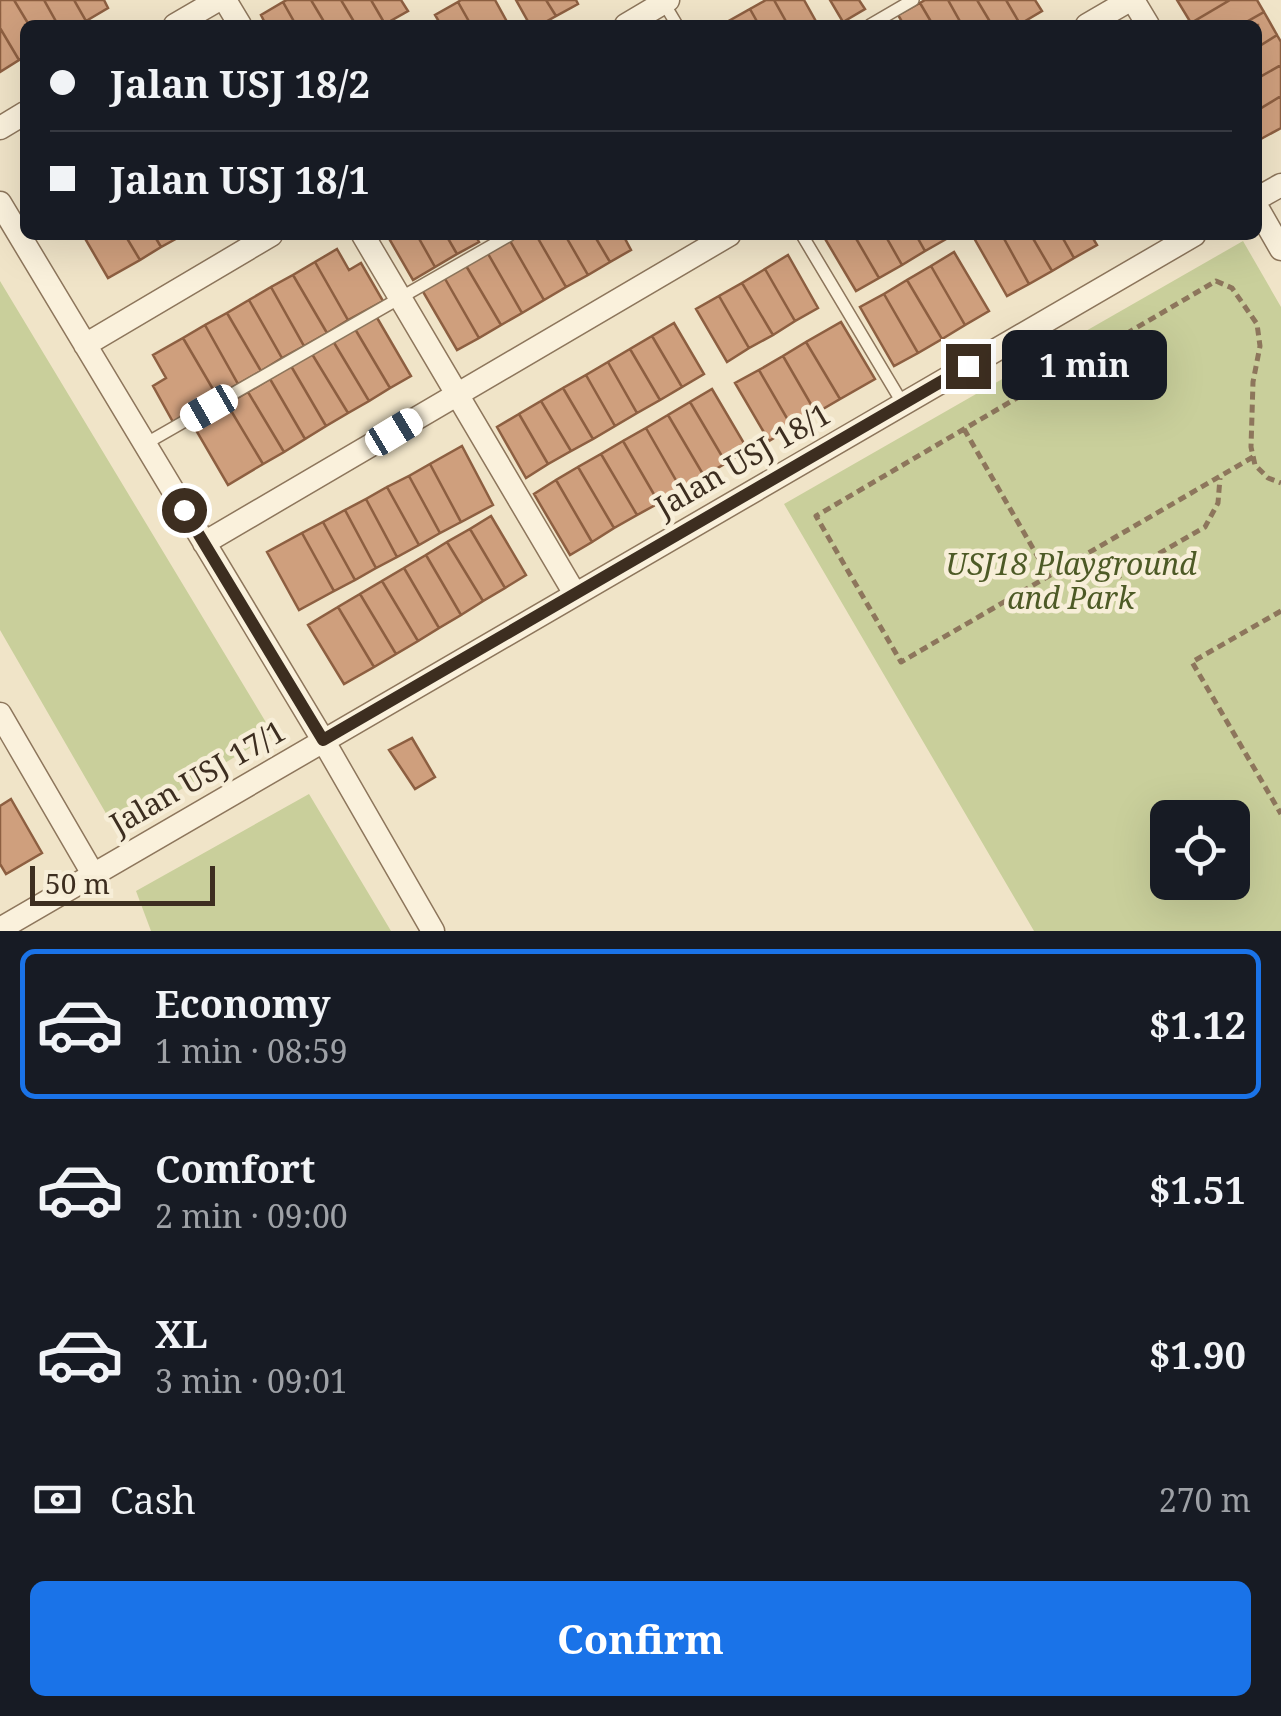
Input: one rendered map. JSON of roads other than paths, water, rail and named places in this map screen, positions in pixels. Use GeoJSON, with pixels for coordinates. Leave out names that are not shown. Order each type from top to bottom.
{"type":"FeatureCollection","features":[{"type":"Feature","properties":{"kind":"street"},"geometry":{"type":"LineString","coordinates":[[184,20],[222,0]]}},
{"type":"Feature","properties":{"kind":"street"},"geometry":{"type":"LineString","coordinates":[[1096,20],[1131,0]]}},
{"type":"Feature","properties":{"kind":"street"},"geometry":{"type":"LineString","coordinates":[[634,20],[665,1]]}},
{"type":"Feature","properties":{"kind":"street"},"geometry":{"type":"LineString","coordinates":[[0,204],[20,237]]}},
{"type":"Feature","properties":{"kind":"street"},"geometry":{"type":"LineString","coordinates":[[1262,216],[1281,249]]}},
{"type":"Feature","properties":{"kind":"street"},"geometry":{"type":"LineString","coordinates":[[22,240],[323,740],[433,931]]}},
{"type":"Feature","properties":{"kind":"street"},"geometry":{"type":"LineString","coordinates":[[85,345],[263,240]]}},
{"type":"Feature","properties":{"kind":"street"},"geometry":{"type":"LineString","coordinates":[[367,240],[575,594]]}},
{"type":"Feature","properties":{"kind":"street"},"geometry":{"type":"LineString","coordinates":[[204,543],[720,240]]}},
{"type":"Feature","properties":{"kind":"street","name":"Jalan USJ 18/1"},"geometry":{"type":"LineString","coordinates":[[323,740],[1185,240]]}},
{"type":"Feature","properties":{"kind":"street"},"geometry":{"type":"LineString","coordinates":[[0,714],[93,874]]}},
{"type":"Feature","properties":{"kind":"street","name":"Jalan USJ 17/1"},"geometry":{"type":"LineString","coordinates":[[0,929],[323,740]]}},
{"type":"Feature","properties":{"kind":"lane"},"geometry":{"type":"LineString","coordinates":[[879,20],[913,0]]}},
{"type":"Feature","properties":{"kind":"lane"},"geometry":{"type":"LineString","coordinates":[[145,444],[501,240]]}},
{"type":"Feature","properties":{"kind":"lane"},"geometry":{"type":"LineString","coordinates":[[805,240],[903,404]]}},
{"type":"Feature","properties":{"kind":"park label","name":"USJ18 Playground and Park"},"geometry":{"type":"Point","coordinates":[1071,582]}}]}
